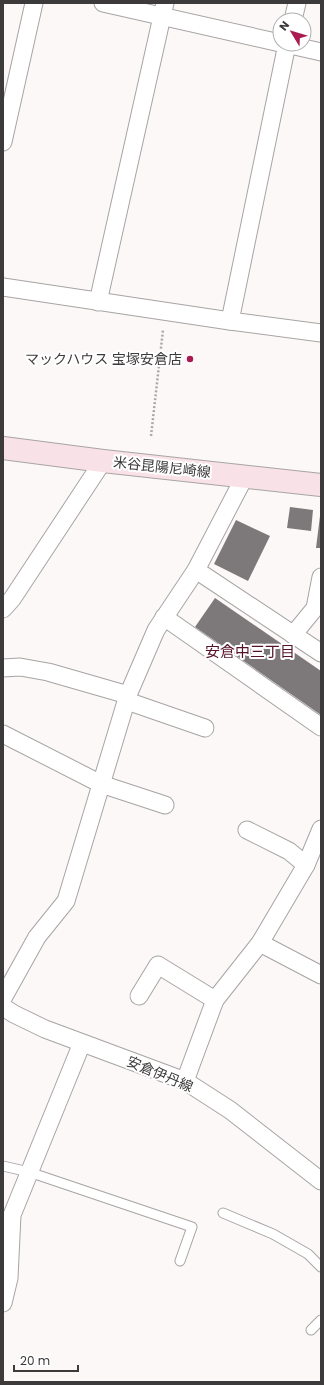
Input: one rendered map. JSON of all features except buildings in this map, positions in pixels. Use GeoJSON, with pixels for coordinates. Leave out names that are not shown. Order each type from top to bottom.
{"type":"FeatureCollection","features":[{"type":"Feature","properties":{"kind":"main road","name":"米谷昆陽尼崎線"},"geometry":{"type":"LineString","coordinates":[[3,448],[103,461],[321,485]]}},
{"type":"Feature","properties":{"kind":"street"},"geometry":{"type":"LineString","coordinates":[[3,142],[34,3]]}},
{"type":"Feature","properties":{"kind":"street"},"geometry":{"type":"LineString","coordinates":[[103,3],[163,10],[272,41]]}},
{"type":"Feature","properties":{"kind":"street"},"geometry":{"type":"LineString","coordinates":[[98,302],[163,10]]}},
{"type":"Feature","properties":{"kind":"street"},"geometry":{"type":"LineString","coordinates":[[230,321],[285,52]]}},
{"type":"Feature","properties":{"kind":"street"},"geometry":{"type":"LineString","coordinates":[[3,288],[321,333]]}},
{"type":"Feature","properties":{"kind":"street"},"geometry":{"type":"LineString","coordinates":[[3,609],[12,599],[103,461]]}},
{"type":"Feature","properties":{"kind":"street"},"geometry":{"type":"LineString","coordinates":[[3,998],[37,937],[66,901],[127,698],[156,630],[196,570],[245,476]]}},
{"type":"Feature","properties":{"kind":"street"},"geometry":{"type":"LineString","coordinates":[[196,570],[321,653]]}},
{"type":"Feature","properties":{"kind":"street"},"geometry":{"type":"LineString","coordinates":[[294,635],[315,608],[321,577]]}},
{"type":"Feature","properties":{"kind":"street"},"geometry":{"type":"LineString","coordinates":[[164,617],[321,727]]}},
{"type":"Feature","properties":{"kind":"street"},"geometry":{"type":"LineString","coordinates":[[3,668],[20,667],[48,672],[127,698],[205,728]]}},
{"type":"Feature","properties":{"kind":"street"},"geometry":{"type":"LineString","coordinates":[[3,734],[101,784],[165,805]]}},
{"type":"Feature","properties":{"kind":"street"},"geometry":{"type":"LineString","coordinates":[[185,1082],[215,1000],[260,943],[306,865],[321,829]]}},
{"type":"Feature","properties":{"kind":"street"},"geometry":{"type":"LineString","coordinates":[[247,830],[289,851],[306,865]]}},
{"type":"Feature","properties":{"kind":"street"},"geometry":{"type":"LineString","coordinates":[[260,943],[321,975]]}},
{"type":"Feature","properties":{"kind":"street"},"geometry":{"type":"LineString","coordinates":[[139,996],[158,965],[215,1000]]}},
{"type":"Feature","properties":{"kind":"street","name":"安倉伊丹線"},"geometry":{"type":"LineString","coordinates":[[3,1007],[45,1029],[185,1082],[230,1110],[321,1181]]}},
{"type":"Feature","properties":{"kind":"street"},"geometry":{"type":"LineString","coordinates":[[3,1303],[9,1278],[12,1215],[82,1043]]}},
{"type":"Feature","properties":{"kind":"lane"},"geometry":{"type":"LineString","coordinates":[[3,1166],[29,1172],[192,1227],[180,1261]]}},
{"type":"Feature","properties":{"kind":"lane"},"geometry":{"type":"LineString","coordinates":[[223,1213],[273,1234],[308,1254],[321,1267]]}},
{"type":"Feature","properties":{"kind":"lane"},"geometry":{"type":"LineString","coordinates":[[311,1330],[321,1320]]}},
{"type":"Feature","properties":{"kind":"path"},"geometry":{"type":"LineString","coordinates":[[151,436],[165,312]]}},
{"type":"Feature","properties":{"kind":"place","name":"マックハウス 宝塚安倉店"},"geometry":{"type":"Point","coordinates":[190,359]}},
{"type":"Feature","properties":{"kind":"district","name":"安倉中三丁目"},"geometry":{"type":"Point","coordinates":[250,651]}}]}
